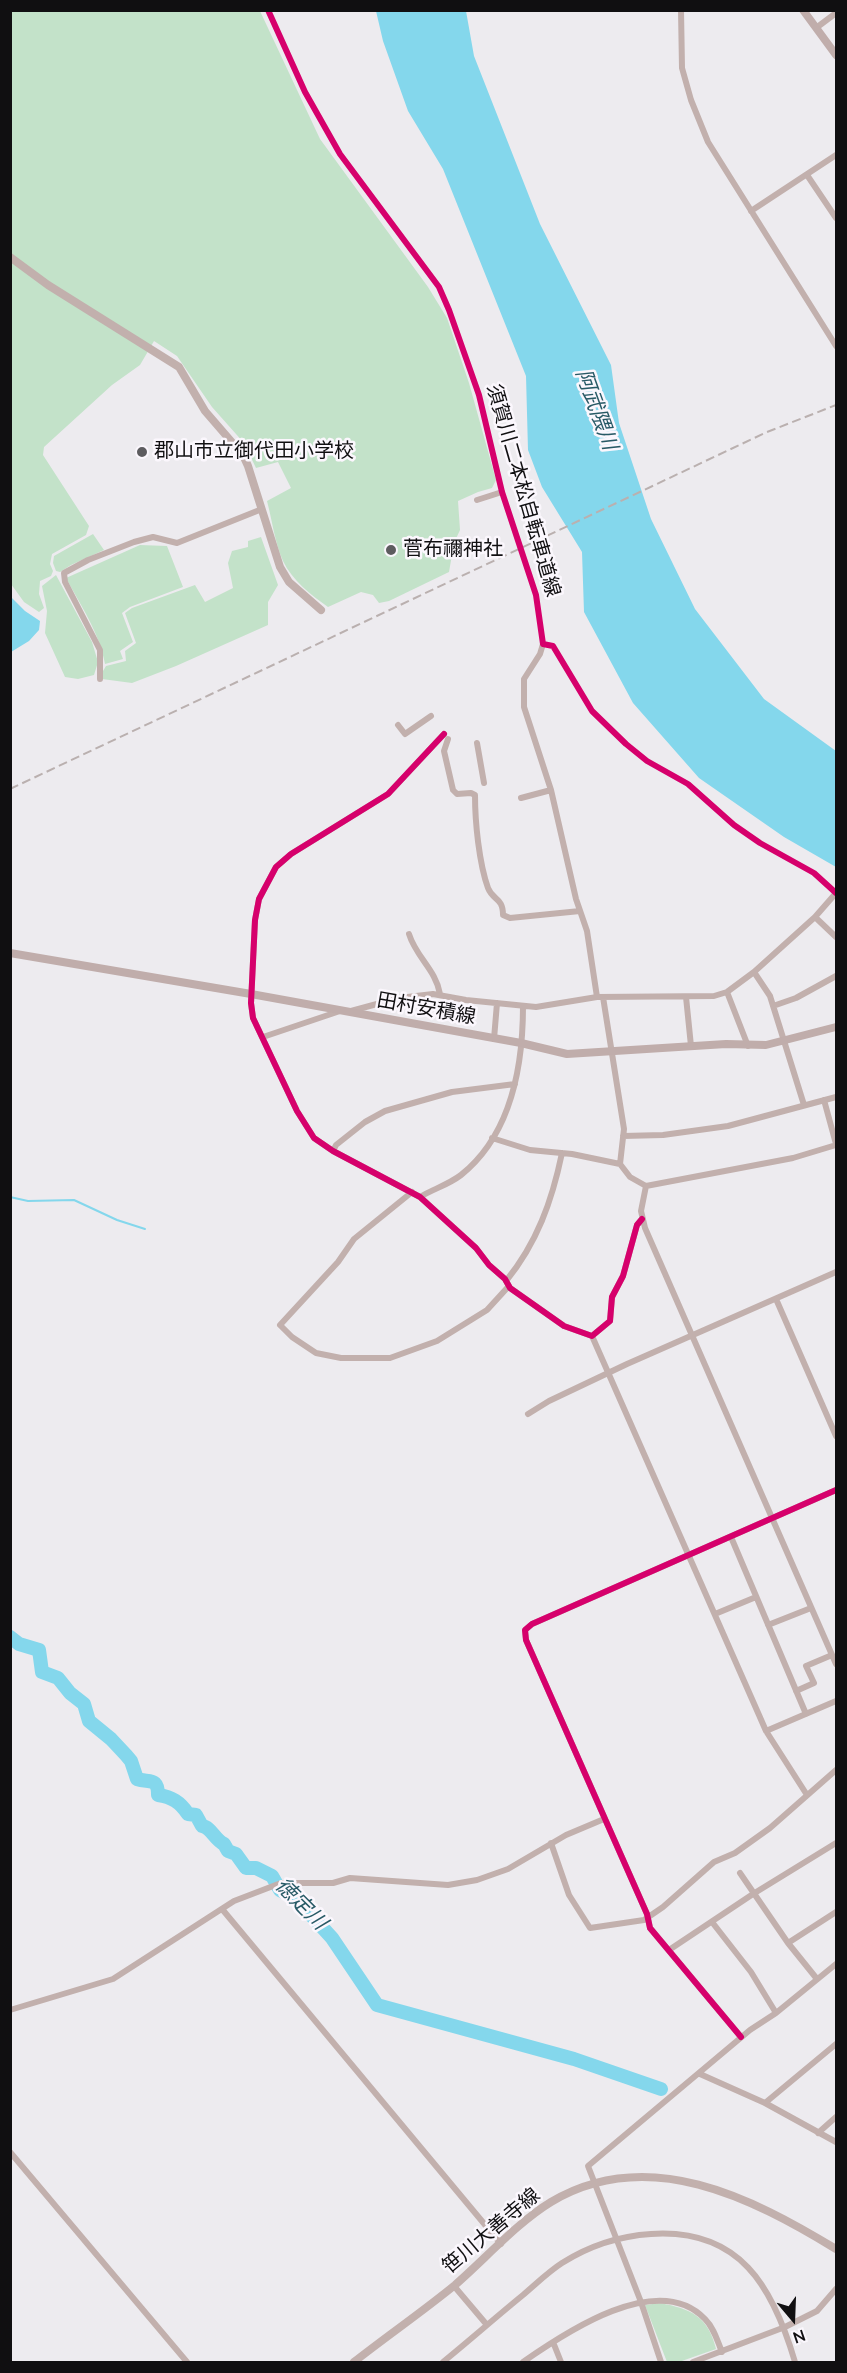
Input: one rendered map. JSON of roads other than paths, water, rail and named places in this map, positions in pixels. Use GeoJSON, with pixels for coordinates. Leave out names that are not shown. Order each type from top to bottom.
{"type":"FeatureCollection","features":[{"type":"Feature","properties":{"kind":"main road"},"geometry":{"type":"LineString","coordinates":[[804,10],[837,55]]}},
{"type":"Feature","properties":{"kind":"main road","name":"田村安積線"},"geometry":{"type":"LineString","coordinates":[[10,953],[251,994],[521,1043],[567,1054],[691,1046],[766,1045],[837,1027]]}},
{"type":"Feature","properties":{"kind":"street"},"geometry":{"type":"LineString","coordinates":[[681,10],[682,68],[690,97],[708,142],[837,346]]}},
{"type":"Feature","properties":{"kind":"street"},"geometry":{"type":"LineString","coordinates":[[816,28],[837,13]]}},
{"type":"Feature","properties":{"kind":"street"},"geometry":{"type":"LineString","coordinates":[[750,211],[837,154]]}},
{"type":"Feature","properties":{"kind":"street"},"geometry":{"type":"LineString","coordinates":[[807,175],[837,218]]}},
{"type":"Feature","properties":{"kind":"street"},"geometry":{"type":"LineString","coordinates":[[10,257],[48,285],[179,367],[205,411],[243,455],[280,567],[289,582],[321,610]]}},
{"type":"Feature","properties":{"kind":"street"},"geometry":{"type":"LineString","coordinates":[[477,500],[502,492]]}},
{"type":"Feature","properties":{"kind":"street"},"geometry":{"type":"LineString","coordinates":[[100,679],[100,650],[65,582],[64,573],[88,560],[146,538],[159,538],[174,543],[262,509]]}},
{"type":"Feature","properties":{"kind":"street"},"geometry":{"type":"LineString","coordinates":[[543,644],[540,654],[524,679],[524,700],[551,790],[580,911],[587,931],[613,1051],[624,1129],[620,1164]]}},
{"type":"Feature","properties":{"kind":"street"},"geometry":{"type":"LineString","coordinates":[[398,725],[405,734],[431,716]]}},
{"type":"Feature","properties":{"kind":"street"},"geometry":{"type":"LineString","coordinates":[[580,911],[510,918],[502,915],[501,901],[489,889],[480,855],[475,795],[457,794],[453,790],[444,751],[446,737],[388,794],[291,854],[276,867],[268,879],[257,907],[251,994],[253,1018],[304,1125],[314,1138],[333,1151],[420,1197],[476,1248],[489,1266],[507,1284],[564,1326],[592,1336],[766,1731],[807,1795]]}},
{"type":"Feature","properties":{"kind":"street"},"geometry":{"type":"LineString","coordinates":[[477,743],[484,783]]}},
{"type":"Feature","properties":{"kind":"street"},"geometry":{"type":"LineString","coordinates":[[521,798],[551,790]]}},
{"type":"Feature","properties":{"kind":"street"},"geometry":{"type":"LineString","coordinates":[[263,1037],[399,998],[440,994],[523,1006],[552,1005],[600,997],[714,996],[727,992],[754,972],[815,917],[837,893]]}},
{"type":"Feature","properties":{"kind":"street"},"geometry":{"type":"LineString","coordinates":[[815,917],[837,937]]}},
{"type":"Feature","properties":{"kind":"street"},"geometry":{"type":"LineString","coordinates":[[409,934],[419,955],[435,976],[440,994]]}},
{"type":"Feature","properties":{"kind":"street"},"geometry":{"type":"LineString","coordinates":[[754,972],[770,996],[804,1105]]}},
{"type":"Feature","properties":{"kind":"street"},"geometry":{"type":"LineString","coordinates":[[773,1006],[796,998],[837,976]]}},
{"type":"Feature","properties":{"kind":"street"},"geometry":{"type":"LineString","coordinates":[[727,992],[748,1046]]}},
{"type":"Feature","properties":{"kind":"street"},"geometry":{"type":"LineString","coordinates":[[686,997],[691,1046]]}},
{"type":"Feature","properties":{"kind":"street"},"geometry":{"type":"LineString","coordinates":[[494,1039],[497,1003]]}},
{"type":"Feature","properties":{"kind":"street"},"geometry":{"type":"LineString","coordinates":[[420,1197],[459,1177],[472,1165],[492,1138],[507,1111],[515,1084],[523,1006]]}},
{"type":"Feature","properties":{"kind":"street"},"geometry":{"type":"LineString","coordinates":[[333,1151],[336,1145],[365,1122],[385,1111],[452,1092],[515,1084]]}},
{"type":"Feature","properties":{"kind":"street"},"geometry":{"type":"LineString","coordinates":[[623,1136],[663,1135],[728,1126],[837,1096]]}},
{"type":"Feature","properties":{"kind":"street"},"geometry":{"type":"LineString","coordinates":[[492,1138],[530,1150],[562,1153],[620,1164],[630,1177],[646,1186],[793,1158],[837,1144],[824,1100]]}},
{"type":"Feature","properties":{"kind":"street"},"geometry":{"type":"LineString","coordinates":[[412,1192],[354,1239],[338,1262],[280,1325],[287,1333],[306,1347],[324,1355],[341,1358],[390,1358],[437,1341],[487,1310],[507,1284],[541,1226],[554,1192],[562,1153]]}},
{"type":"Feature","properties":{"kind":"street"},"geometry":{"type":"LineString","coordinates":[[646,1186],[641,1211],[642,1219],[837,1664]]}},
{"type":"Feature","properties":{"kind":"street"},"geometry":{"type":"LineString","coordinates":[[592,1336],[610,1321],[612,1297],[623,1276],[637,1225],[642,1219]]}},
{"type":"Feature","properties":{"kind":"street"},"geometry":{"type":"LineString","coordinates":[[528,1414],[549,1401],[609,1373],[837,1272]]}},
{"type":"Feature","properties":{"kind":"street"},"geometry":{"type":"LineString","coordinates":[[776,1299],[837,1436]]}},
{"type":"Feature","properties":{"kind":"street"},"geometry":{"type":"LineString","coordinates":[[741,2037],[650,1928],[648,1917],[526,1640],[525,1630],[532,1624],[837,1490]]}},
{"type":"Feature","properties":{"kind":"street"},"geometry":{"type":"LineString","coordinates":[[731,1537],[806,1714]]}},
{"type":"Feature","properties":{"kind":"street"},"geometry":{"type":"LineString","coordinates":[[715,1614],[756,1598]]}},
{"type":"Feature","properties":{"kind":"street"},"geometry":{"type":"LineString","coordinates":[[768,1625],[811,1608]]}},
{"type":"Feature","properties":{"kind":"street"},"geometry":{"type":"LineString","coordinates":[[796,1691],[814,1683],[806,1666],[832,1655]]}},
{"type":"Feature","properties":{"kind":"street"},"geometry":{"type":"LineString","coordinates":[[766,1731],[837,1701]]}},
{"type":"Feature","properties":{"kind":"street"},"geometry":{"type":"LineString","coordinates":[[551,1843],[569,1895],[590,1928],[639,1921],[663,1907],[714,1862],[735,1853],[770,1828],[837,1770]]}},
{"type":"Feature","properties":{"kind":"street"},"geometry":{"type":"LineString","coordinates":[[10,2010],[113,1979],[234,1901],[288,1882],[333,1883],[350,1878],[448,1885],[477,1880],[508,1869],[551,1843],[604,1819]]}},
{"type":"Feature","properties":{"kind":"street"},"geometry":{"type":"LineString","coordinates":[[669,1950],[753,1894],[837,1843]]}},
{"type":"Feature","properties":{"kind":"street"},"geometry":{"type":"LineString","coordinates":[[740,1873],[788,1943],[817,1979]]}},
{"type":"Feature","properties":{"kind":"street"},"geometry":{"type":"LineString","coordinates":[[222,1909],[501,2244]]}},
{"type":"Feature","properties":{"kind":"street"},"geometry":{"type":"LineString","coordinates":[[788,1943],[837,1912]]}},
{"type":"Feature","properties":{"kind":"street"},"geometry":{"type":"LineString","coordinates":[[712,1922],[751,1972],[776,2013]]}},
{"type":"Feature","properties":{"kind":"street"},"geometry":{"type":"LineString","coordinates":[[661,2362],[641,2302],[588,2166],[700,2074],[741,2037],[776,2013],[837,1964]]}},
{"type":"Feature","properties":{"kind":"street"},"geometry":{"type":"LineString","coordinates":[[765,2103],[837,2044]]}},
{"type":"Feature","properties":{"kind":"street"},"geometry":{"type":"LineString","coordinates":[[700,2074],[765,2103],[837,2142]]}},
{"type":"Feature","properties":{"kind":"street"},"geometry":{"type":"LineString","coordinates":[[819,2133],[837,2118]]}},
{"type":"Feature","properties":{"kind":"street"},"geometry":{"type":"LineString","coordinates":[[10,2152],[187,2362]]}},
{"type":"Feature","properties":{"kind":"street","name":"笹川大善寺線"},"geometry":{"type":"LineString","coordinates":[[354,2362],[454,2286],[552,2202],[595,2184],[642,2178],[671,2179],[704,2185],[766,2209],[837,2249]]}},
{"type":"Feature","properties":{"kind":"street"},"geometry":{"type":"LineString","coordinates":[[443,2362],[561,2264],[589,2248],[617,2238],[666,2233],[694,2236],[726,2249],[754,2273],[766,2290],[784,2326],[795,2362]]}},
{"type":"Feature","properties":{"kind":"street"},"geometry":{"type":"LineString","coordinates":[[454,2286],[487,2325]]}},
{"type":"Feature","properties":{"kind":"street"},"geometry":{"type":"LineString","coordinates":[[693,2362],[817,2311],[835,2295]]}},
{"type":"Feature","properties":{"kind":"street"},"geometry":{"type":"LineString","coordinates":[[523,2362],[578,2327],[641,2302],[656,2299],[687,2306],[705,2319],[713,2330],[722,2352]]}},
{"type":"Feature","properties":{"kind":"street"},"geometry":{"type":"LineString","coordinates":[[553,2342],[561,2362]]}},
{"type":"Feature","properties":{"kind":"water","name":"阿武隈川"},"geometry":{"type":"Polygon","coordinates":[[[376,11],[466,11],[474,56],[540,224],[611,365],[619,423],[651,519],[695,609],[764,699],[836,751],[836,867],[784,837],[699,778],[633,703],[584,612],[582,552],[542,487],[528,450],[526,376],[443,169],[408,111],[383,41],[376,11]]]}},
{"type":"Feature","properties":{"kind":"water"},"geometry":{"type":"Polygon","coordinates":[[[11,597],[25,611],[40,621],[39,630],[29,641],[11,652],[11,597]]]}},
{"type":"Feature","properties":{"kind":"waterway"},"geometry":{"type":"LineString","coordinates":[[10,1197],[28,1201],[74,1200],[117,1220],[145,1229]]}},
{"type":"Feature","properties":{"kind":"waterway","name":"徳定川"},"geometry":{"type":"LineString","coordinates":[[10,1637],[19,1644],[39,1650],[42,1672],[58,1678],[70,1693],[84,1704],[89,1721],[111,1739],[131,1761],[137,1779],[155,1783],[158,1795],[172,1799],[179,1803],[188,1814],[196,1815],[202,1826],[224,1844],[228,1851],[236,1854],[246,1868],[256,1868],[272,1876],[280,1890],[293,1897],[311,1915],[332,1938],[377,2005],[574,2059],[661,2089]]}},
{"type":"Feature","properties":{"kind":"railway"},"geometry":{"type":"LineString","coordinates":[[10,789],[767,432],[836,405]]}},
{"type":"Feature","properties":{"kind":"place","name":"郡山市立御代田小学校"},"geometry":{"type":"Point","coordinates":[142,452]}},
{"type":"Feature","properties":{"kind":"place","name":"菅布禰神社"},"geometry":{"type":"Point","coordinates":[391,550]}}]}
